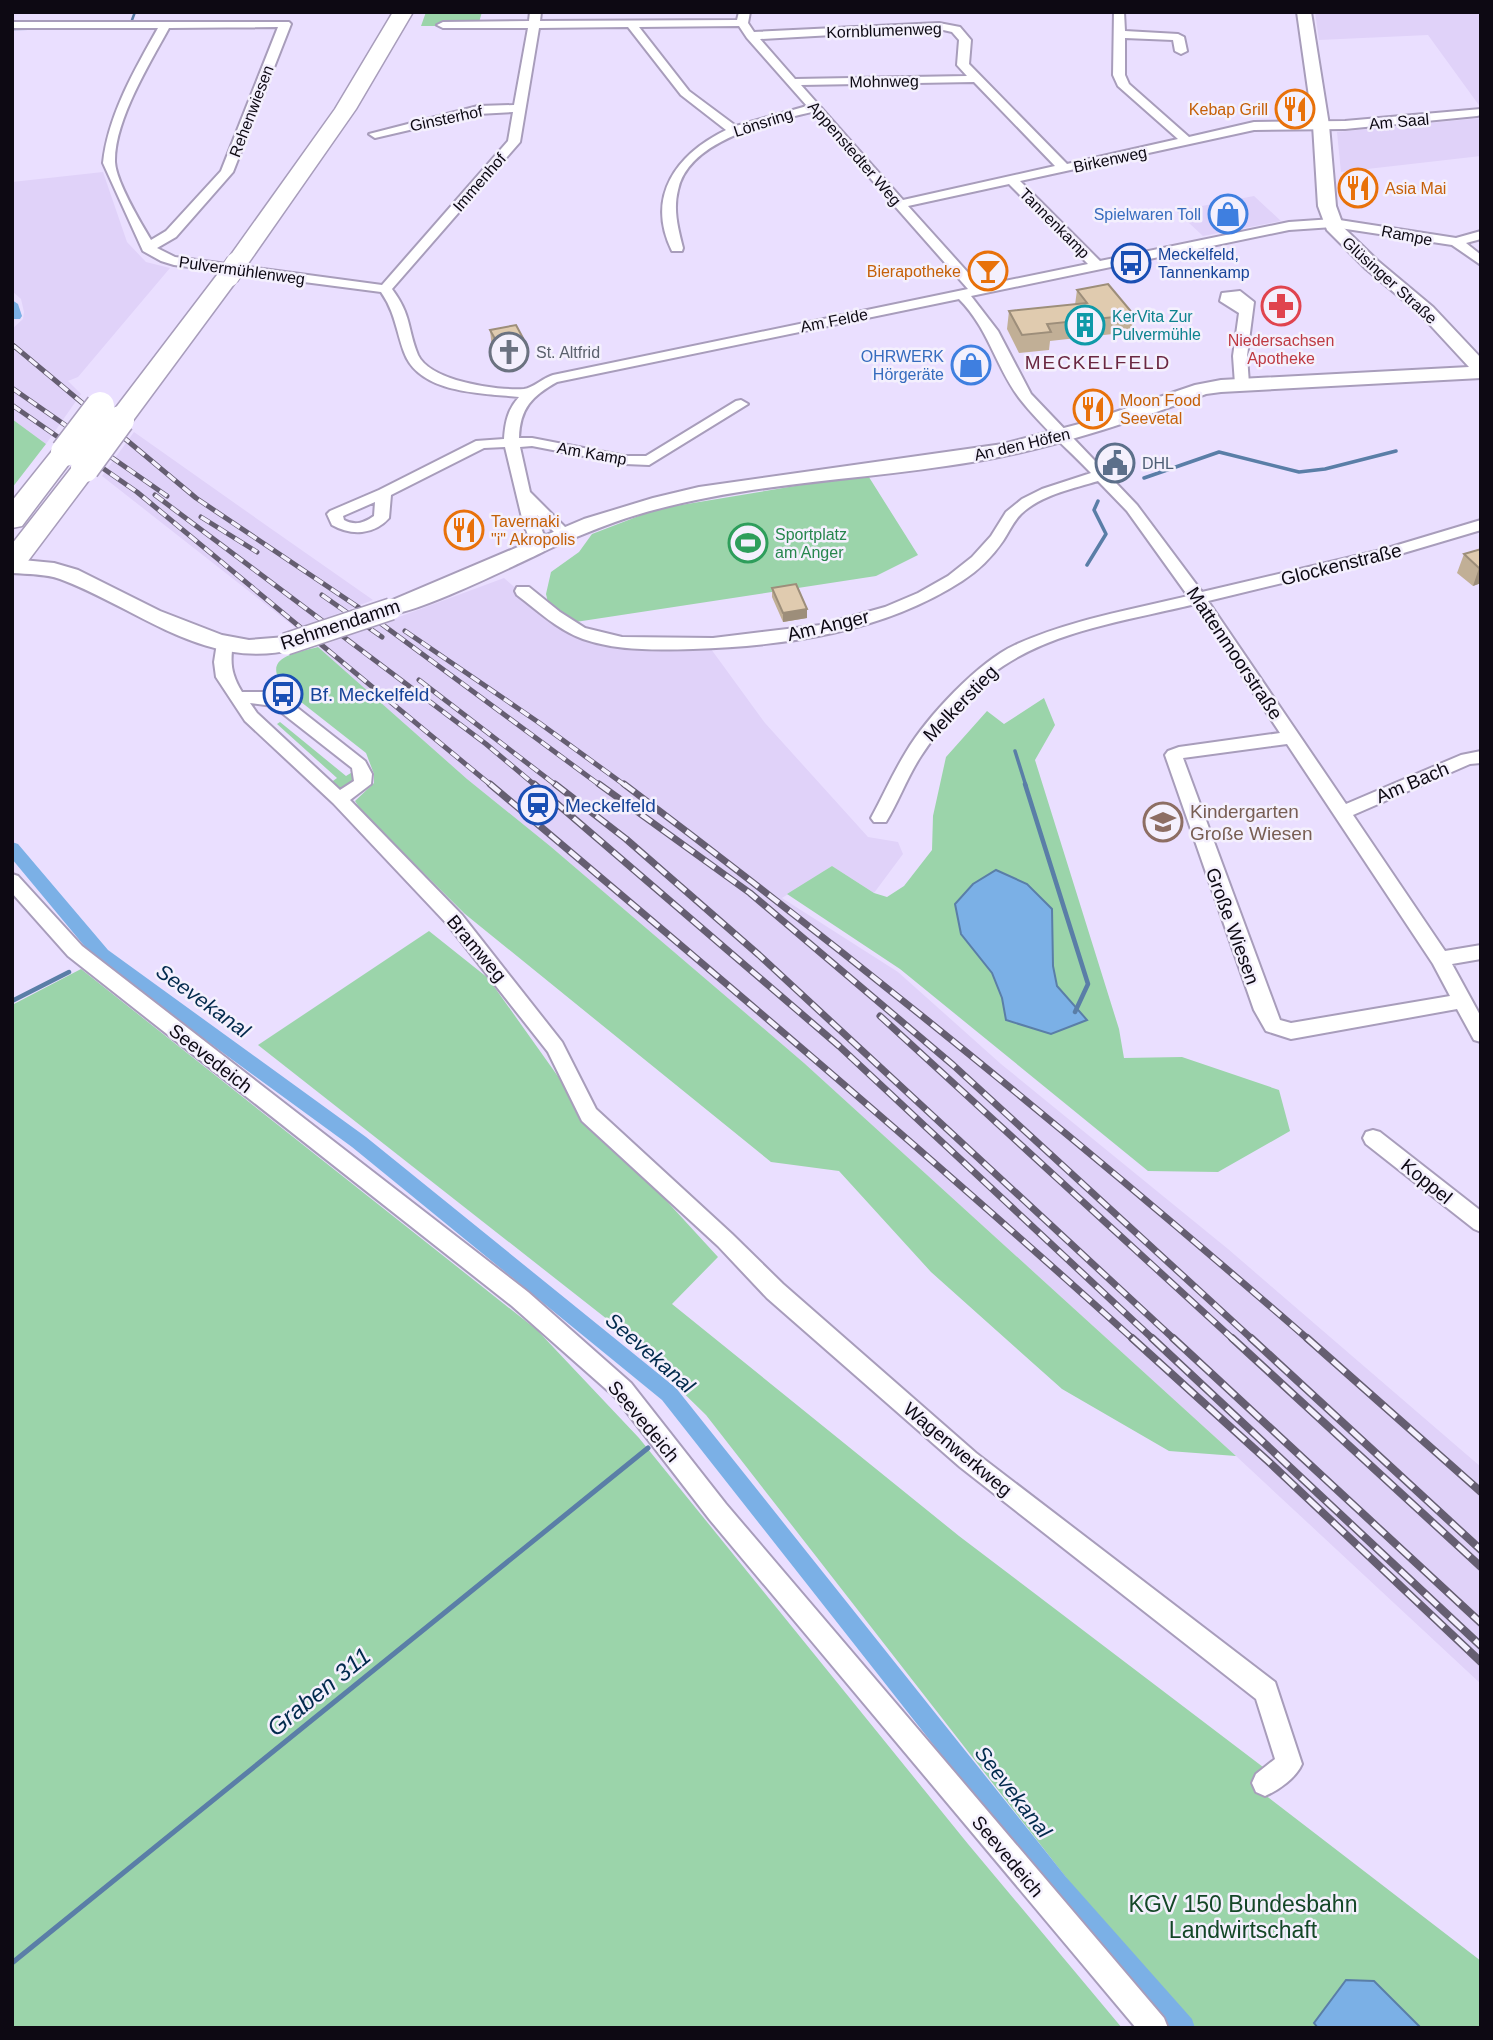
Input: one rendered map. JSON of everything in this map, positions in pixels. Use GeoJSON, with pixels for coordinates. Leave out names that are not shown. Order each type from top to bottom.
{"type":"FeatureCollection","features":[{"type":"Feature","properties":{"kind":"highway"},"geometry":{"type":"LineString","coordinates":[[321,109],[381,12]]}},
{"type":"Feature","properties":{"kind":"highway"},"geometry":{"type":"LineString","coordinates":[[151,340],[219,268],[315,157],[403,12]]}},
{"type":"Feature","properties":{"kind":"highway"},"geometry":{"type":"LineString","coordinates":[[14,562],[75,460],[219,268],[299,142]]}},
{"type":"Feature","properties":{"kind":"highway"},"geometry":{"type":"LineString","coordinates":[[110,413],[117,384]]}},
{"type":"Feature","properties":{"kind":"highway"},"geometry":{"type":"LineString","coordinates":[[12,520],[75,460]]}},
{"type":"Feature","properties":{"kind":"main road","name":"Glüsinger Straße"},"geometry":{"type":"LineString","coordinates":[[1304,12],[1321,125]]}},
{"type":"Feature","properties":{"kind":"main road","name":"Glüsinger Straße"},"geometry":{"type":"LineString","coordinates":[[1334,223],[1347,242],[1427,311],[1451,337]]}},
{"type":"Feature","properties":{"kind":"street"},"geometry":{"type":"LineString","coordinates":[[1119,12],[1119,75],[1124,86],[1188,142]]}},
{"type":"Feature","properties":{"kind":"street"},"geometry":{"type":"LineString","coordinates":[[443,25],[535,18],[631,24],[744,18]]}},
{"type":"Feature","properties":{"kind":"street","name":"Immenhof"},"geometry":{"type":"LineString","coordinates":[[386,289],[514,142],[535,18]]}},
{"type":"Feature","properties":{"kind":"street","name":"Appenstedter Weg"},"geometry":{"type":"LineString","coordinates":[[744,18],[751,36],[978,291]]}},
{"type":"Feature","properties":{"kind":"street"},"geometry":{"type":"LineString","coordinates":[[12,25],[166,24],[140,71],[115,133],[108,164],[148,248]]}},
{"type":"Feature","properties":{"kind":"street","name":"Rehenwiesen"},"geometry":{"type":"LineString","coordinates":[[148,248],[171,234],[227,172],[285,24],[166,24]]}},
{"type":"Feature","properties":{"kind":"street"},"geometry":{"type":"LineString","coordinates":[[631,24],[685,93],[733,130]]}},
{"type":"Feature","properties":{"kind":"street","name":"Kornblumenweg"},"geometry":{"type":"LineString","coordinates":[[751,36],[939,26],[956,29],[965,40],[962,65],[1065,169]]}},
{"type":"Feature","properties":{"kind":"street"},"geometry":{"type":"LineString","coordinates":[[1119,34],[1178,37],[1181,51]]}},
{"type":"Feature","properties":{"kind":"street","name":"Mohnweg"},"geometry":{"type":"LineString","coordinates":[[793,82],[975,79]]}},
{"type":"Feature","properties":{"kind":"street","name":"Ginsterhof"},"geometry":{"type":"LineString","coordinates":[[375,134],[478,110],[518,108]]}},
{"type":"Feature","properties":{"kind":"street","name":"Lönsring"},"geometry":{"type":"LineString","coordinates":[[677,248],[668,220],[667,207],[674,184],[694,155],[733,130],[772,117],[814,108]]}},
{"type":"Feature","properties":{"kind":"street","name":"Am Saal"},"geometry":{"type":"LineString","coordinates":[[1321,125],[1476,112]]}},
{"type":"Feature","properties":{"kind":"street","name":"Birkenweg"},"geometry":{"type":"LineString","coordinates":[[900,204],[1268,124],[1321,125]]}},
{"type":"Feature","properties":{"kind":"street","name":"Glüsinger Straße"},"geometry":{"type":"LineString","coordinates":[[1321,125],[1327,206],[1334,223]]}},
{"type":"Feature","properties":{"kind":"street","name":"Tannenkamp"},"geometry":{"type":"LineString","coordinates":[[1013,181],[1097,266]]}},
{"type":"Feature","properties":{"kind":"street","name":"Rampe"},"geometry":{"type":"LineString","coordinates":[[1334,223],[1456,242],[1481,235]]}},
{"type":"Feature","properties":{"kind":"street","name":"Am Felde"},"geometry":{"type":"LineString","coordinates":[[526,393],[541,383],[562,376],[1289,226],[1334,223]]}},
{"type":"Feature","properties":{"kind":"street"},"geometry":{"type":"LineString","coordinates":[[1456,242],[1481,261]]}},
{"type":"Feature","properties":{"kind":"street","name":"Pulvermühlenweg"},"geometry":{"type":"LineString","coordinates":[[148,248],[162,259],[386,289]]}},
{"type":"Feature","properties":{"kind":"street"},"geometry":{"type":"LineString","coordinates":[[386,289],[405,320],[415,363],[424,371],[466,387],[526,393],[509,422],[511,441],[536,535],[554,539]]}},
{"type":"Feature","properties":{"kind":"street","name":"Mattenmoorstraße"},"geometry":{"type":"LineString","coordinates":[[962,294],[977,309],[991,331],[1025,396],[1132,508],[1199,600],[1344,811],[1440,959],[1481,1035]]}},
{"type":"Feature","properties":{"kind":"street"},"geometry":{"type":"LineString","coordinates":[[1242,384],[1239,375],[1246,311]]}},
{"type":"Feature","properties":{"kind":"street"},"geometry":{"type":"LineString","coordinates":[[1417,377],[1442,366],[1449,354],[1451,337],[1481,351]]}},
{"type":"Feature","properties":{"kind":"street","name":"Glüsinger Straße"},"geometry":{"type":"LineString","coordinates":[[1451,337],[1481,371]]}},
{"type":"Feature","properties":{"kind":"street","name":"An den Höfen"},"geometry":{"type":"LineString","coordinates":[[554,539],[624,512],[695,494],[963,457],[1065,435],[1202,389],[1242,384],[1417,377],[1481,371]]}},
{"type":"Feature","properties":{"kind":"street"},"geometry":{"type":"LineString","coordinates":[[1417,377],[1457,379],[1481,384]]}},
{"type":"Feature","properties":{"kind":"street","name":"Am Kamp"},"geometry":{"type":"LineString","coordinates":[[511,441],[532,442],[625,460],[649,461],[741,404]]}},
{"type":"Feature","properties":{"kind":"street"},"geometry":{"type":"LineString","coordinates":[[384,493],[481,444],[511,441]]}},
{"type":"Feature","properties":{"kind":"street","name":"Am Anger"},"geometry":{"type":"LineString","coordinates":[[523,591],[563,624],[590,636],[623,643],[717,643],[794,635],[891,610],[924,595],[954,579],[978,560],[1019,508],[1038,496],[1101,475]]}},
{"type":"Feature","properties":{"kind":"street","name":"Glockenstraße"},"geometry":{"type":"LineString","coordinates":[[1199,600],[1385,554],[1481,525]]}},
{"type":"Feature","properties":{"kind":"street","name":"Rehmendamm"},"geometry":{"type":"LineString","coordinates":[[14,562],[70,575],[196,634],[225,643],[252,647],[286,644],[391,609],[457,584],[554,539]]}},
{"type":"Feature","properties":{"kind":"street","name":"Melkerstieg"},"geometry":{"type":"LineString","coordinates":[[880,818],[913,754],[956,701],[994,664],[1044,638],[1199,600]]}},
{"type":"Feature","properties":{"kind":"street","name":"Bramweg"},"geometry":{"type":"LineString","coordinates":[[225,643],[222,662],[224,677],[251,717],[339,799],[455,920],[555,1047],[589,1115]]}},
{"type":"Feature","properties":{"kind":"street"},"geometry":{"type":"LineString","coordinates":[[239,697],[267,698],[279,702],[359,765],[363,774],[362,784],[339,799]]}},
{"type":"Feature","properties":{"kind":"street","name":"Große Wiesen"},"geometry":{"type":"LineString","coordinates":[[1293,737],[1178,753],[1174,760],[1264,1010],[1273,1026],[1291,1031],[1462,1001]]}},
{"type":"Feature","properties":{"kind":"street","name":"Am Bach"},"geometry":{"type":"LineString","coordinates":[[1344,811],[1467,759],[1481,757]]}},
{"type":"Feature","properties":{"kind":"street","name":"Seevedeich"},"geometry":{"type":"LineString","coordinates":[[12,881],[75,951],[520,1299],[623,1390],[718,1512],[1154,2028]]}},
{"type":"Feature","properties":{"kind":"street"},"geometry":{"type":"LineString","coordinates":[[1440,959],[1481,952]]}},
{"type":"Feature","properties":{"kind":"street","name":"Wagenwerkweg"},"geometry":{"type":"LineString","coordinates":[[589,1115],[725,1240],[775,1291],[968,1460],[1266,1691],[1289,1764],[1265,1783]]}},
{"type":"Feature","properties":{"kind":"street","name":"Koppel"},"geometry":{"type":"LineString","coordinates":[[1373,1138],[1481,1223]]}},
{"type":"Feature","properties":{"kind":"shaded area"},"geometry":{"type":"Polygon","coordinates":[[[1315,12],[1481,12],[1481,108],[1428,35],[1319,40],[1315,12]]]}},
{"type":"Feature","properties":{"kind":"shaded area"},"geometry":{"type":"Polygon","coordinates":[[[1481,118],[1481,156],[1341,172],[1337,132],[1481,118]]]}},
{"type":"Feature","properties":{"kind":"shaded area"},"geometry":{"type":"Polygon","coordinates":[[[103,172],[127,242],[146,262],[170,268],[78,377],[68,381],[81,394],[46,444],[12,419],[12,329],[23,319],[24,312],[21,299],[12,291],[12,182],[103,172]]]}},
{"type":"Feature","properties":{"kind":"shaded area"},"geometry":{"type":"Polygon","coordinates":[[[1254,196],[1281,221],[1203,236],[1176,211],[1254,196]]]}},
{"type":"Feature","properties":{"kind":"shaded area"},"geometry":{"type":"Polygon","coordinates":[[[134,432],[373,600],[297,629],[102,476],[134,432]]]}},
{"type":"Feature","properties":{"kind":"shaded area"},"geometry":{"type":"Polygon","coordinates":[[[504,578],[570,636],[601,646],[636,650],[711,649],[765,723],[868,837],[898,842],[903,854],[874,893],[832,866],[782,898],[898,972],[1001,1064],[1228,1249],[1481,1467],[1481,1684],[1236,1456],[804,1063],[550,846],[467,779],[318,647],[504,578]]]}},
{"type":"Feature","properties":{"kind":"green space"},"geometry":{"type":"Polygon","coordinates":[[[426,12],[482,12],[478,26],[421,26],[426,12]]]}},
{"type":"Feature","properties":{"kind":"green space"},"geometry":{"type":"Polygon","coordinates":[[[12,419],[46,444],[12,488],[12,419]]]}},
{"type":"Feature","properties":{"kind":"green space","name":"Sportplatz am Anger"},"geometry":{"type":"Polygon","coordinates":[[[867,474],[918,555],[876,576],[569,623],[549,607],[546,594],[551,572],[579,552],[592,534],[657,509],[867,474]]]}},
{"type":"Feature","properties":{"kind":"green space"},"geometry":{"type":"Polygon","coordinates":[[[318,647],[467,779],[550,846],[804,1063],[1236,1456],[1169,1451],[1062,1389],[931,1272],[839,1171],[771,1162],[465,914],[363,813],[355,801],[374,783],[374,774],[366,753],[287,691],[279,680],[277,664],[282,659],[318,647]]]}},
{"type":"Feature","properties":{"kind":"green space"},"geometry":{"type":"Polygon","coordinates":[[[1044,698],[1055,725],[1035,760],[1119,1029],[1124,1058],[1182,1057],[1279,1090],[1290,1131],[1218,1172],[1148,1171],[900,969],[787,894],[832,866],[874,893],[887,897],[904,886],[932,850],[933,816],[946,757],[987,711],[1004,724],[1044,698]]]}},
{"type":"Feature","properties":{"kind":"green space"},"geometry":{"type":"Polygon","coordinates":[[[280,722],[346,776],[354,771],[355,781],[343,788],[330,783],[337,778],[277,724],[280,722]]]}},
{"type":"Feature","properties":{"kind":"green space","name":"KGV 150 Bundesbahn Landwirtschaft"},"geometry":{"type":"Polygon","coordinates":[[[429,931],[488,978],[557,1075],[618,1148],[718,1257],[672,1304],[959,1536],[1263,1767],[1252,1785],[1481,1961],[1481,2028],[1195,2028],[1107,1930],[706,1415],[612,1323],[258,1045],[429,931]]]}},
{"type":"Feature","properties":{"kind":"green space"},"geometry":{"type":"Polygon","coordinates":[[[81,969],[537,1330],[639,1438],[968,1844],[1122,2028],[12,2028],[12,1005],[81,969]]]}},
{"type":"Feature","properties":{"kind":"water"},"geometry":{"type":"Polygon","coordinates":[[[996,870],[1027,884],[1052,909],[1053,966],[1057,986],[1087,1020],[1051,1034],[1006,1020],[1002,998],[992,973],[961,934],[955,904],[973,884],[996,870]]]}},
{"type":"Feature","properties":{"kind":"water"},"geometry":{"type":"Polygon","coordinates":[[[1346,1980],[1374,1981],[1421,2028],[1318,2028],[1314,2023],[1346,1980]]]}},
{"type":"Feature","properties":{"kind":"building"},"geometry":{"type":"Polygon","coordinates":[[[1108,284],[1134,315],[1047,324],[1051,332],[1022,335],[1009,311],[1087,303],[1077,290],[1108,284]]]}},
{"type":"Feature","properties":{"kind":"building"},"geometry":{"type":"Polygon","coordinates":[[[516,325],[523,338],[498,344],[490,330],[516,325]]]}},
{"type":"Feature","properties":{"kind":"building"},"geometry":{"type":"Polygon","coordinates":[[[1481,549],[1481,567],[1479,568],[1464,554],[1481,549]]]}},
{"type":"Feature","properties":{"kind":"building"},"geometry":{"type":"Polygon","coordinates":[[[796,584],[807,609],[783,613],[772,588],[796,584]]]}},
{"type":"Feature","properties":{"kind":"waterway"},"geometry":{"type":"LineString","coordinates":[[132,20],[135,12]]}},
{"type":"Feature","properties":{"kind":"waterway"},"geometry":{"type":"LineString","coordinates":[[12,29],[78,28]]}},
{"type":"Feature","properties":{"kind":"waterway","name":"Seevekanal"},"geometry":{"type":"LineString","coordinates":[[12,304],[16,316]]}},
{"type":"Feature","properties":{"kind":"waterway"},"geometry":{"type":"LineString","coordinates":[[1144,478],[1219,452],[1299,472],[1325,469],[1396,451]]}},
{"type":"Feature","properties":{"kind":"waterway"},"geometry":{"type":"LineString","coordinates":[[1087,565],[1106,534],[1094,510],[1098,501]]}},
{"type":"Feature","properties":{"kind":"waterway"},"geometry":{"type":"LineString","coordinates":[[1015,751],[1026,786]]}},
{"type":"Feature","properties":{"kind":"waterway"},"geometry":{"type":"LineString","coordinates":[[1025,784],[1088,984],[1075,1012]]}},
{"type":"Feature","properties":{"kind":"waterway","name":"Seevekanal"},"geometry":{"type":"LineString","coordinates":[[12,848],[102,955],[359,1142],[669,1394],[1058,1885],[1183,2028]]}},
{"type":"Feature","properties":{"kind":"waterway"},"geometry":{"type":"LineString","coordinates":[[12,1001],[69,972]]}},
{"type":"Feature","properties":{"kind":"waterway","name":"Graben 311"},"geometry":{"type":"LineString","coordinates":[[12,1963],[648,1448]]}},
{"type":"Feature","properties":{"kind":"railway"},"geometry":{"type":"LineString","coordinates":[[14,346],[196,498],[364,611],[601,786]]}},
{"type":"Feature","properties":{"kind":"railway"},"geometry":{"type":"LineString","coordinates":[[12,388],[167,496]]}},
{"type":"Feature","properties":{"kind":"railway"},"geometry":{"type":"LineString","coordinates":[[12,405],[137,492],[492,786]]}},
{"type":"Feature","properties":{"kind":"railway"},"geometry":{"type":"LineString","coordinates":[[155,495],[486,744],[536,786]]}},
{"type":"Feature","properties":{"kind":"railway"},"geometry":{"type":"LineString","coordinates":[[201,517],[257,552]]}},
{"type":"Feature","properties":{"kind":"railway"},"geometry":{"type":"LineString","coordinates":[[322,595],[382,637]]}},
{"type":"Feature","properties":{"kind":"railway"},"geometry":{"type":"LineString","coordinates":[[405,631],[626,786]]}},
{"type":"Feature","properties":{"kind":"railway"},"geometry":{"type":"LineString","coordinates":[[419,680],[557,786]]}},
{"type":"Feature","properties":{"kind":"railway"},"geometry":{"type":"LineString","coordinates":[[490,784],[734,990],[1134,1340]]}},
{"type":"Feature","properties":{"kind":"railway"},"geometry":{"type":"LineString","coordinates":[[534,784],[839,1046],[1154,1340]]}},
{"type":"Feature","properties":{"kind":"railway"},"geometry":{"type":"LineString","coordinates":[[555,784],[626,839],[759,955],[1175,1340]]}},
{"type":"Feature","properties":{"kind":"railway"},"geometry":{"type":"LineString","coordinates":[[599,784],[750,893],[953,1065],[1253,1340]]}},
{"type":"Feature","properties":{"kind":"railway"},"geometry":{"type":"LineString","coordinates":[[624,784],[799,918],[971,1056],[1309,1340]]}},
{"type":"Feature","properties":{"kind":"railway"},"geometry":{"type":"LineString","coordinates":[[880,1016],[1234,1340]]}},
{"type":"Feature","properties":{"kind":"railway"},"geometry":{"type":"LineString","coordinates":[[1132,1338],[1269,1462],[1481,1662]]}},
{"type":"Feature","properties":{"kind":"railway"},"geometry":{"type":"LineString","coordinates":[[1152,1338],[1481,1646]]}},
{"type":"Feature","properties":{"kind":"railway"},"geometry":{"type":"LineString","coordinates":[[1173,1338],[1481,1623]]}},
{"type":"Feature","properties":{"kind":"railway"},"geometry":{"type":"LineString","coordinates":[[1232,1338],[1481,1567]]}},
{"type":"Feature","properties":{"kind":"railway"},"geometry":{"type":"LineString","coordinates":[[1251,1338],[1481,1550]]}},
{"type":"Feature","properties":{"kind":"railway"},"geometry":{"type":"LineString","coordinates":[[1307,1338],[1481,1492]]}},
{"type":"Feature","properties":{"kind":"place","name":"Kebap Grill"},"geometry":{"type":"Point","coordinates":[1295,109]}},
{"type":"Feature","properties":{"kind":"place","name":"Asia Mai"},"geometry":{"type":"Point","coordinates":[1358,188]}},
{"type":"Feature","properties":{"kind":"place","name":"Spielwaren Toll"},"geometry":{"type":"Point","coordinates":[1228,214]}},
{"type":"Feature","properties":{"kind":"place","name":"Meckelfeld, Tannenkamp"},"geometry":{"type":"Point","coordinates":[1131,263]}},
{"type":"Feature","properties":{"kind":"place","name":"Bierapotheke"},"geometry":{"type":"Point","coordinates":[988,271]}},
{"type":"Feature","properties":{"kind":"place","name":"Niedersachsen Apotheke"},"geometry":{"type":"Point","coordinates":[1281,306]}},
{"type":"Feature","properties":{"kind":"place","name":"KerVita Zur Pulvermühle"},"geometry":{"type":"Point","coordinates":[1085,325]}},
{"type":"Feature","properties":{"kind":"place","name":"St. Altfrid"},"geometry":{"type":"Point","coordinates":[509,352]}},
{"type":"Feature","properties":{"kind":"place","name":"OHRWERK Hörgeräte"},"geometry":{"type":"Point","coordinates":[971,365]}},
{"type":"Feature","properties":{"kind":"place","name":"Moon Food Seevetal"},"geometry":{"type":"Point","coordinates":[1093,409]}},
{"type":"Feature","properties":{"kind":"place","name":"DHL"},"geometry":{"type":"Point","coordinates":[1115,463]}},
{"type":"Feature","properties":{"kind":"place","name":"Tavernaki \"i\" Akropolis"},"geometry":{"type":"Point","coordinates":[464,530]}},
{"type":"Feature","properties":{"kind":"place","name":"Sportplatz am Anger"},"geometry":{"type":"Point","coordinates":[748,543]}},
{"type":"Feature","properties":{"kind":"place","name":"Bf. Meckelfeld"},"geometry":{"type":"Point","coordinates":[283,694]}},
{"type":"Feature","properties":{"kind":"place","name":"Meckelfeld"},"geometry":{"type":"Point","coordinates":[538,805]}},
{"type":"Feature","properties":{"kind":"place","name":"Kindergarten Große Wiesen"},"geometry":{"type":"Point","coordinates":[1163,822]}},
{"type":"Feature","properties":{"kind":"district","name":"MECKELFELD"},"geometry":{"type":"Point","coordinates":[1098,362]}}]}
